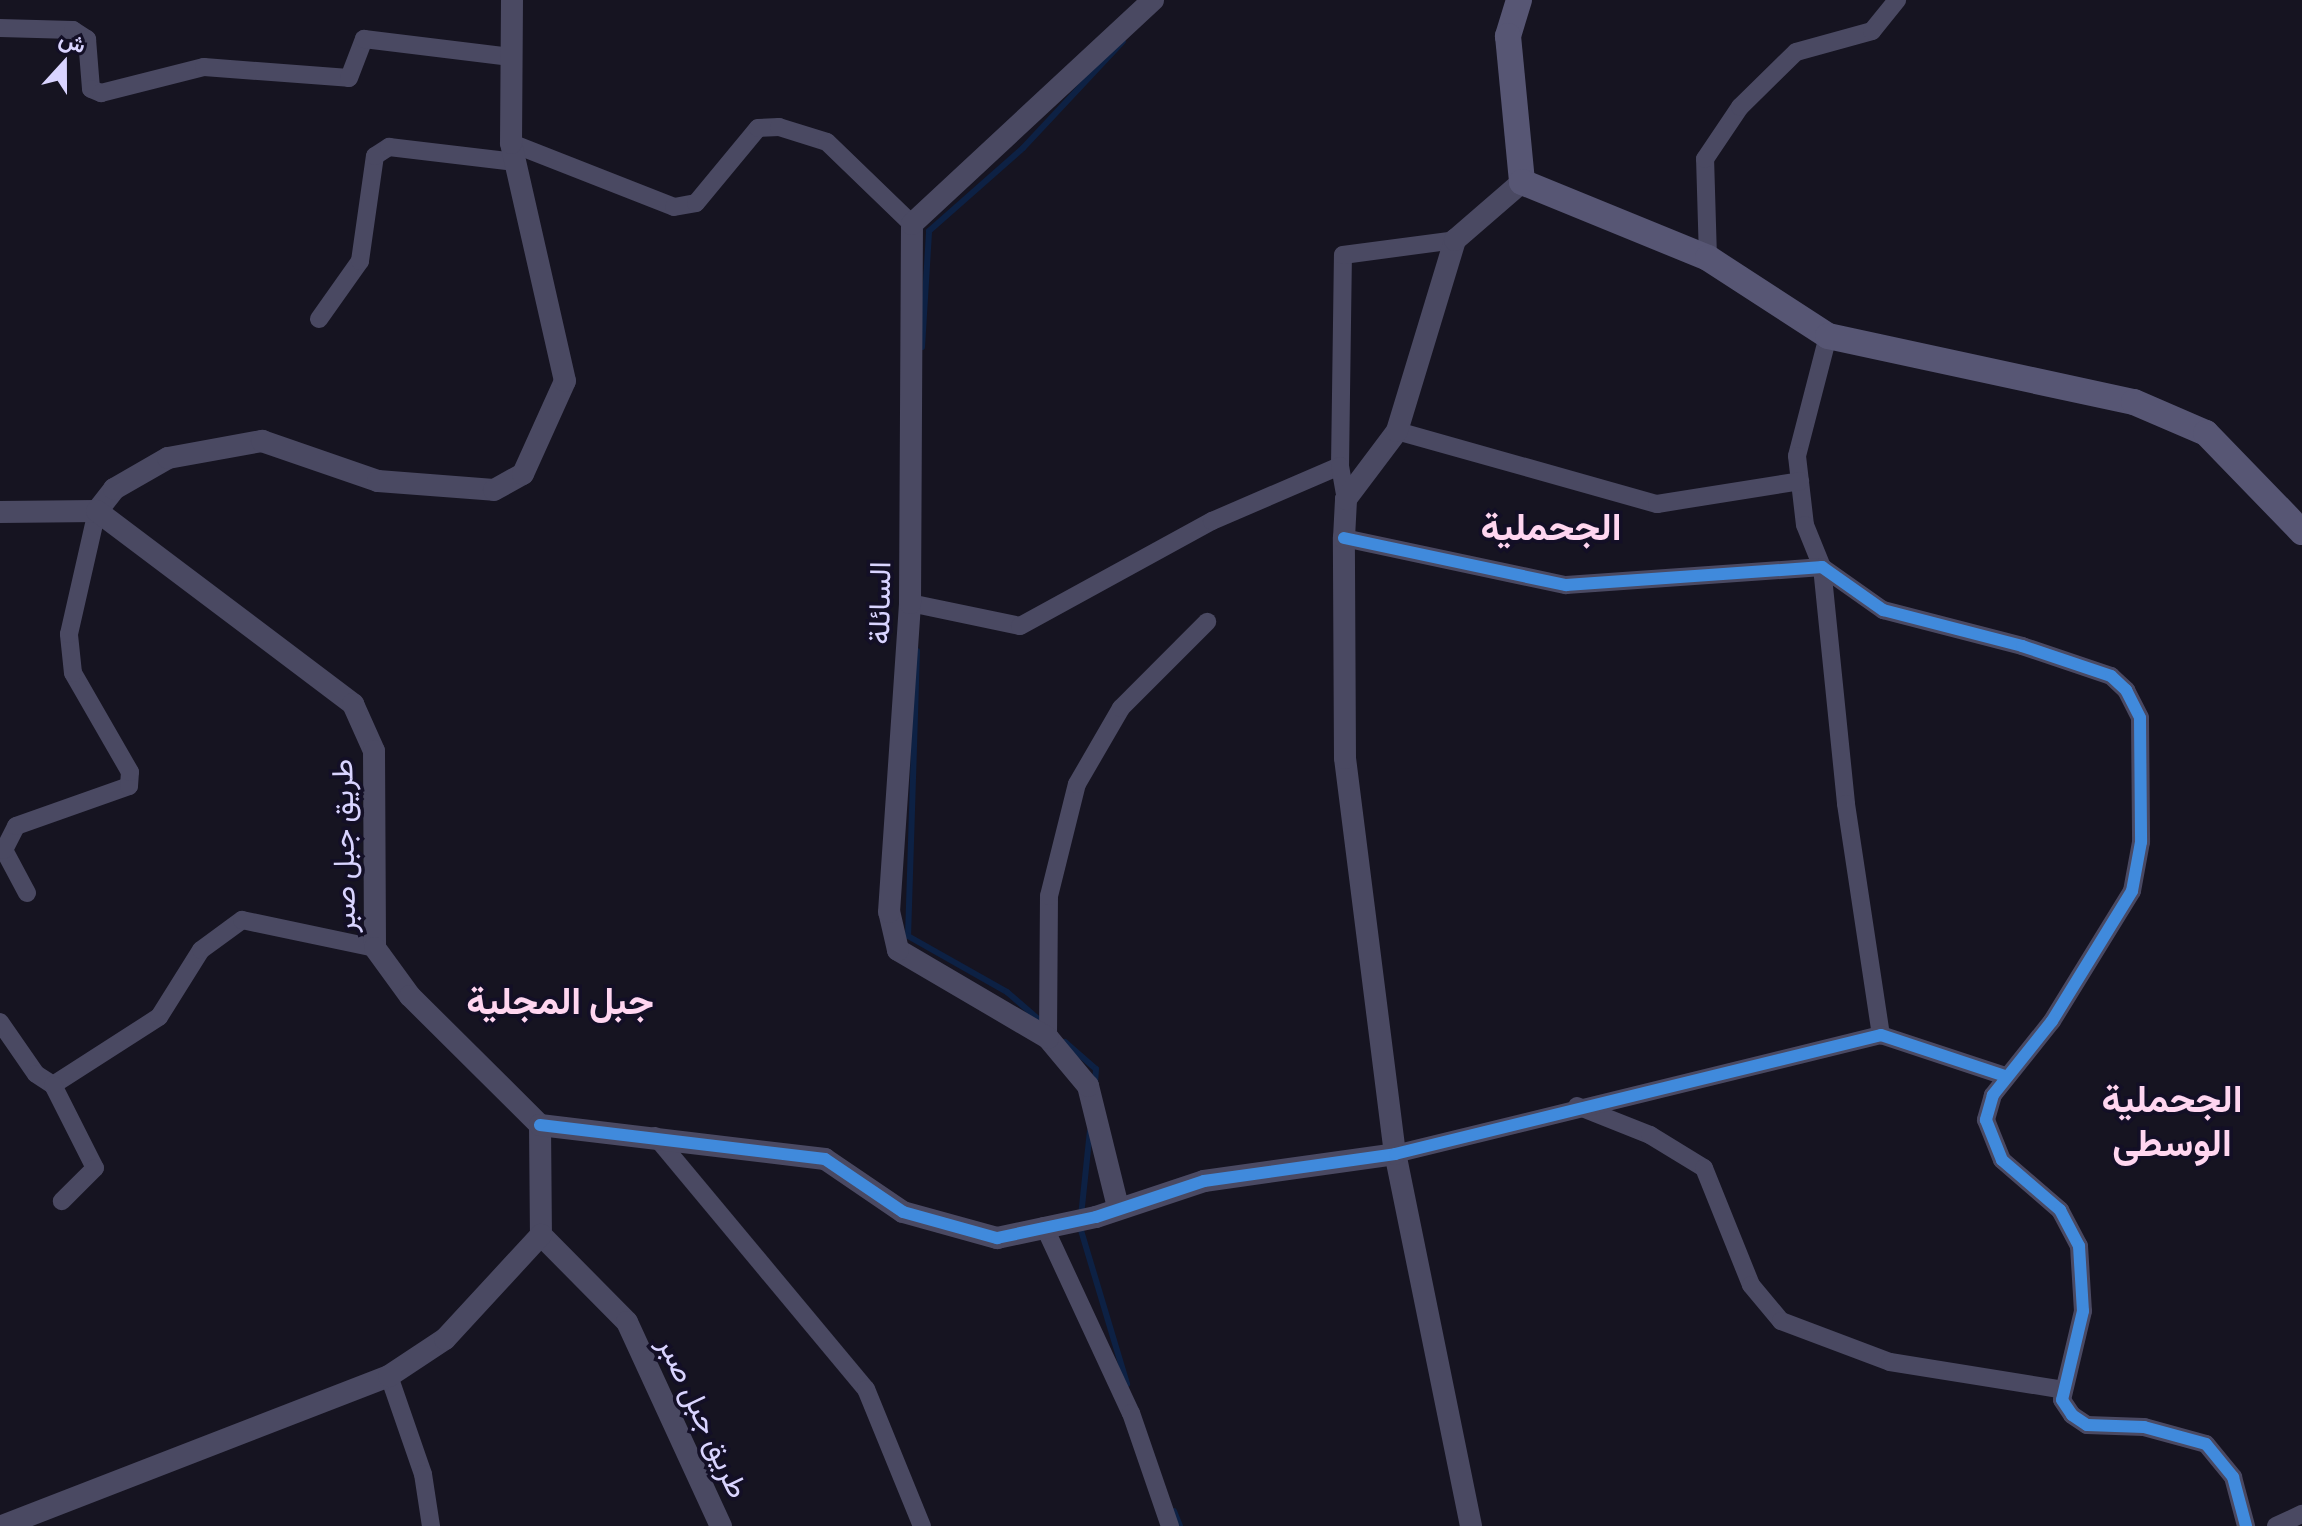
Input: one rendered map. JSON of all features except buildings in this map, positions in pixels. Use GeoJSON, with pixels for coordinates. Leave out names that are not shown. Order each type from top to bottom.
{"type":"FeatureCollection","features":[{"type":"Feature","properties":{"kind":"main road"},"geometry":{"type":"LineString","coordinates":[[1519,0],[1508,36],[1522,182],[1708,258],[1828,336],[2134,402],[2206,433],[2302,532]]}},
{"type":"Feature","properties":{"kind":"street"},"geometry":{"type":"LineString","coordinates":[[27,893],[4,850],[16,826],[129,786],[130,772],[73,673],[69,634],[97,511],[114,489],[168,458],[262,441],[378,481],[494,490],[523,474],[565,381],[513,152],[512,0]]}},
{"type":"Feature","properties":{"kind":"street"},"geometry":{"type":"LineString","coordinates":[[319,319],[360,261],[375,156],[389,147],[513,152],[674,207],[696,203],[758,128],[779,127],[827,142],[912,224],[1153,0]]}},
{"type":"Feature","properties":{"kind":"street"},"geometry":{"type":"LineString","coordinates":[[1708,258],[1705,159],[1740,107],[1796,52],[1872,31],[1897,0]]}},
{"type":"Feature","properties":{"kind":"street"},"geometry":{"type":"LineString","coordinates":[[0,28],[73,30],[87,39],[91,89],[101,93],[204,67],[349,78],[364,39],[511,57]]}},
{"type":"Feature","properties":{"kind":"street"},"geometry":{"type":"LineString","coordinates":[[1346,499],[1397,431],[1455,240],[1522,182]]}},
{"type":"Feature","properties":{"kind":"street","name":"السائلة"},"geometry":{"type":"LineString","coordinates":[[912,224],[910,603],[889,912],[898,950],[1048,1038],[1088,1086],[1118,1207]]}},
{"type":"Feature","properties":{"kind":"street"},"geometry":{"type":"LineString","coordinates":[[1455,240],[1343,255],[1340,466],[1346,499],[1345,758],[1395,1154],[1463,1516],[1471,1526]]}},
{"type":"Feature","properties":{"kind":"street"},"geometry":{"type":"LineString","coordinates":[[1828,336],[1797,456],[1805,525],[1822,567],[1881,1035]]}},
{"type":"Feature","properties":{"kind":"street"},"geometry":{"type":"LineString","coordinates":[[1397,431],[1657,504],[1800,481]]}},
{"type":"Feature","properties":{"kind":"street"},"geometry":{"type":"LineString","coordinates":[[910,603],[1020,626],[1132,561],[1340,466]]}},
{"type":"Feature","properties":{"kind":"street"},"geometry":{"type":"LineString","coordinates":[[0,512],[97,511]]}},
{"type":"Feature","properties":{"kind":"street","name":"طريق جبل صبر"},"geometry":{"type":"LineString","coordinates":[[97,511],[353,704],[374,751],[375,948],[410,996],[540,1125]]}},
{"type":"Feature","properties":{"kind":"street"},"geometry":{"type":"LineString","coordinates":[[1344,538],[1566,585],[1822,567],[1883,610],[2111,676],[2140,718],[2141,842],[2132,891],[2052,1021],[2005,1076],[1986,1120],[1990,1141],[2060,1210],[2079,1246],[2083,1311],[2064,1390],[2072,1415],[2087,1425],[2144,1427],[2206,1444],[2233,1477],[2246,1526]]}},
{"type":"Feature","properties":{"kind":"street"},"geometry":{"type":"LineString","coordinates":[[1048,1038],[1049,896],[1077,784],[1121,708],[1207,622]]}},
{"type":"Feature","properties":{"kind":"street"},"geometry":{"type":"LineString","coordinates":[[53,1085],[159,1017],[201,950],[242,920],[375,948]]}},
{"type":"Feature","properties":{"kind":"street"},"geometry":{"type":"LineString","coordinates":[[0,1022],[36,1074],[53,1085],[95,1168],[62,1201]]}},
{"type":"Feature","properties":{"kind":"street"},"geometry":{"type":"LineString","coordinates":[[2,1526],[389,1376],[445,1339],[541,1235],[540,1125],[655,1136],[825,1159],[903,1212],[997,1238],[1204,1181],[1395,1154],[1577,1106],[1881,1035],[2005,1076]]}},
{"type":"Feature","properties":{"kind":"street"},"geometry":{"type":"LineString","coordinates":[[1577,1106],[1650,1135],[1704,1168],[1751,1285],[1781,1321],[1890,1362],[2064,1390]]}},
{"type":"Feature","properties":{"kind":"street"},"geometry":{"type":"LineString","coordinates":[[655,1136],[866,1389],[922,1526]]}},
{"type":"Feature","properties":{"kind":"street"},"geometry":{"type":"LineString","coordinates":[[1044,1226],[1131,1413],[1170,1526]]}},
{"type":"Feature","properties":{"kind":"street","name":"طريق جبل صبر"},"geometry":{"type":"LineString","coordinates":[[541,1235],[627,1322],[721,1526]]}},
{"type":"Feature","properties":{"kind":"street"},"geometry":{"type":"LineString","coordinates":[[389,1376],[423,1474],[431,1526]]}},
{"type":"Feature","properties":{"kind":"street"},"geometry":{"type":"LineString","coordinates":[[2276,1526],[2302,1514]]}},
{"type":"Feature","properties":{"kind":"waterway"},"geometry":{"type":"LineString","coordinates":[[922,347],[929,231],[1023,148],[1123,41]]}},
{"type":"Feature","properties":{"kind":"waterway"},"geometry":{"type":"LineString","coordinates":[[917,651],[908,936],[1007,992],[1044,1024]]}},
{"type":"Feature","properties":{"kind":"waterway"},"geometry":{"type":"LineString","coordinates":[[1065,1042],[1096,1069],[1095,1084]]}},
{"type":"Feature","properties":{"kind":"waterway"},"geometry":{"type":"LineString","coordinates":[[1081,1216],[1090,1131]]}},
{"type":"Feature","properties":{"kind":"waterway"},"geometry":{"type":"LineString","coordinates":[[1080,1227],[1127,1384]]}},
{"type":"Feature","properties":{"kind":"waterway"},"geometry":{"type":"LineString","coordinates":[[1174,1511],[1180,1526]]}},
{"type":"Feature","properties":{"kind":"cycle path"},"geometry":{"type":"LineString","coordinates":[[1344,538],[1566,585],[1822,567],[1883,610],[2022,646],[2111,676],[2126,690],[2140,718],[2141,842],[2132,891],[2052,1021],[1993,1095],[1986,1120],[2002,1160],[2060,1210],[2079,1246],[2083,1311],[2062,1400],[2072,1415],[2087,1425],[2144,1427],[2206,1444],[2233,1477],[2246,1526]]}},
{"type":"Feature","properties":{"kind":"cycle path"},"geometry":{"type":"LineString","coordinates":[[540,1125],[825,1159],[903,1212],[997,1238],[1096,1217],[1204,1181],[1395,1154],[1881,1035],[2005,1076]]}},
{"type":"Feature","properties":{"kind":"district","name":"الجحملية"},"geometry":{"type":"Point","coordinates":[1551,526]}},
{"type":"Feature","properties":{"kind":"district","name":"جبل المجلية"},"geometry":{"type":"Point","coordinates":[560,1000]}},
{"type":"Feature","properties":{"kind":"district","name":"الجحملية الوسطى"},"geometry":{"type":"Point","coordinates":[2172,1120]}}]}
